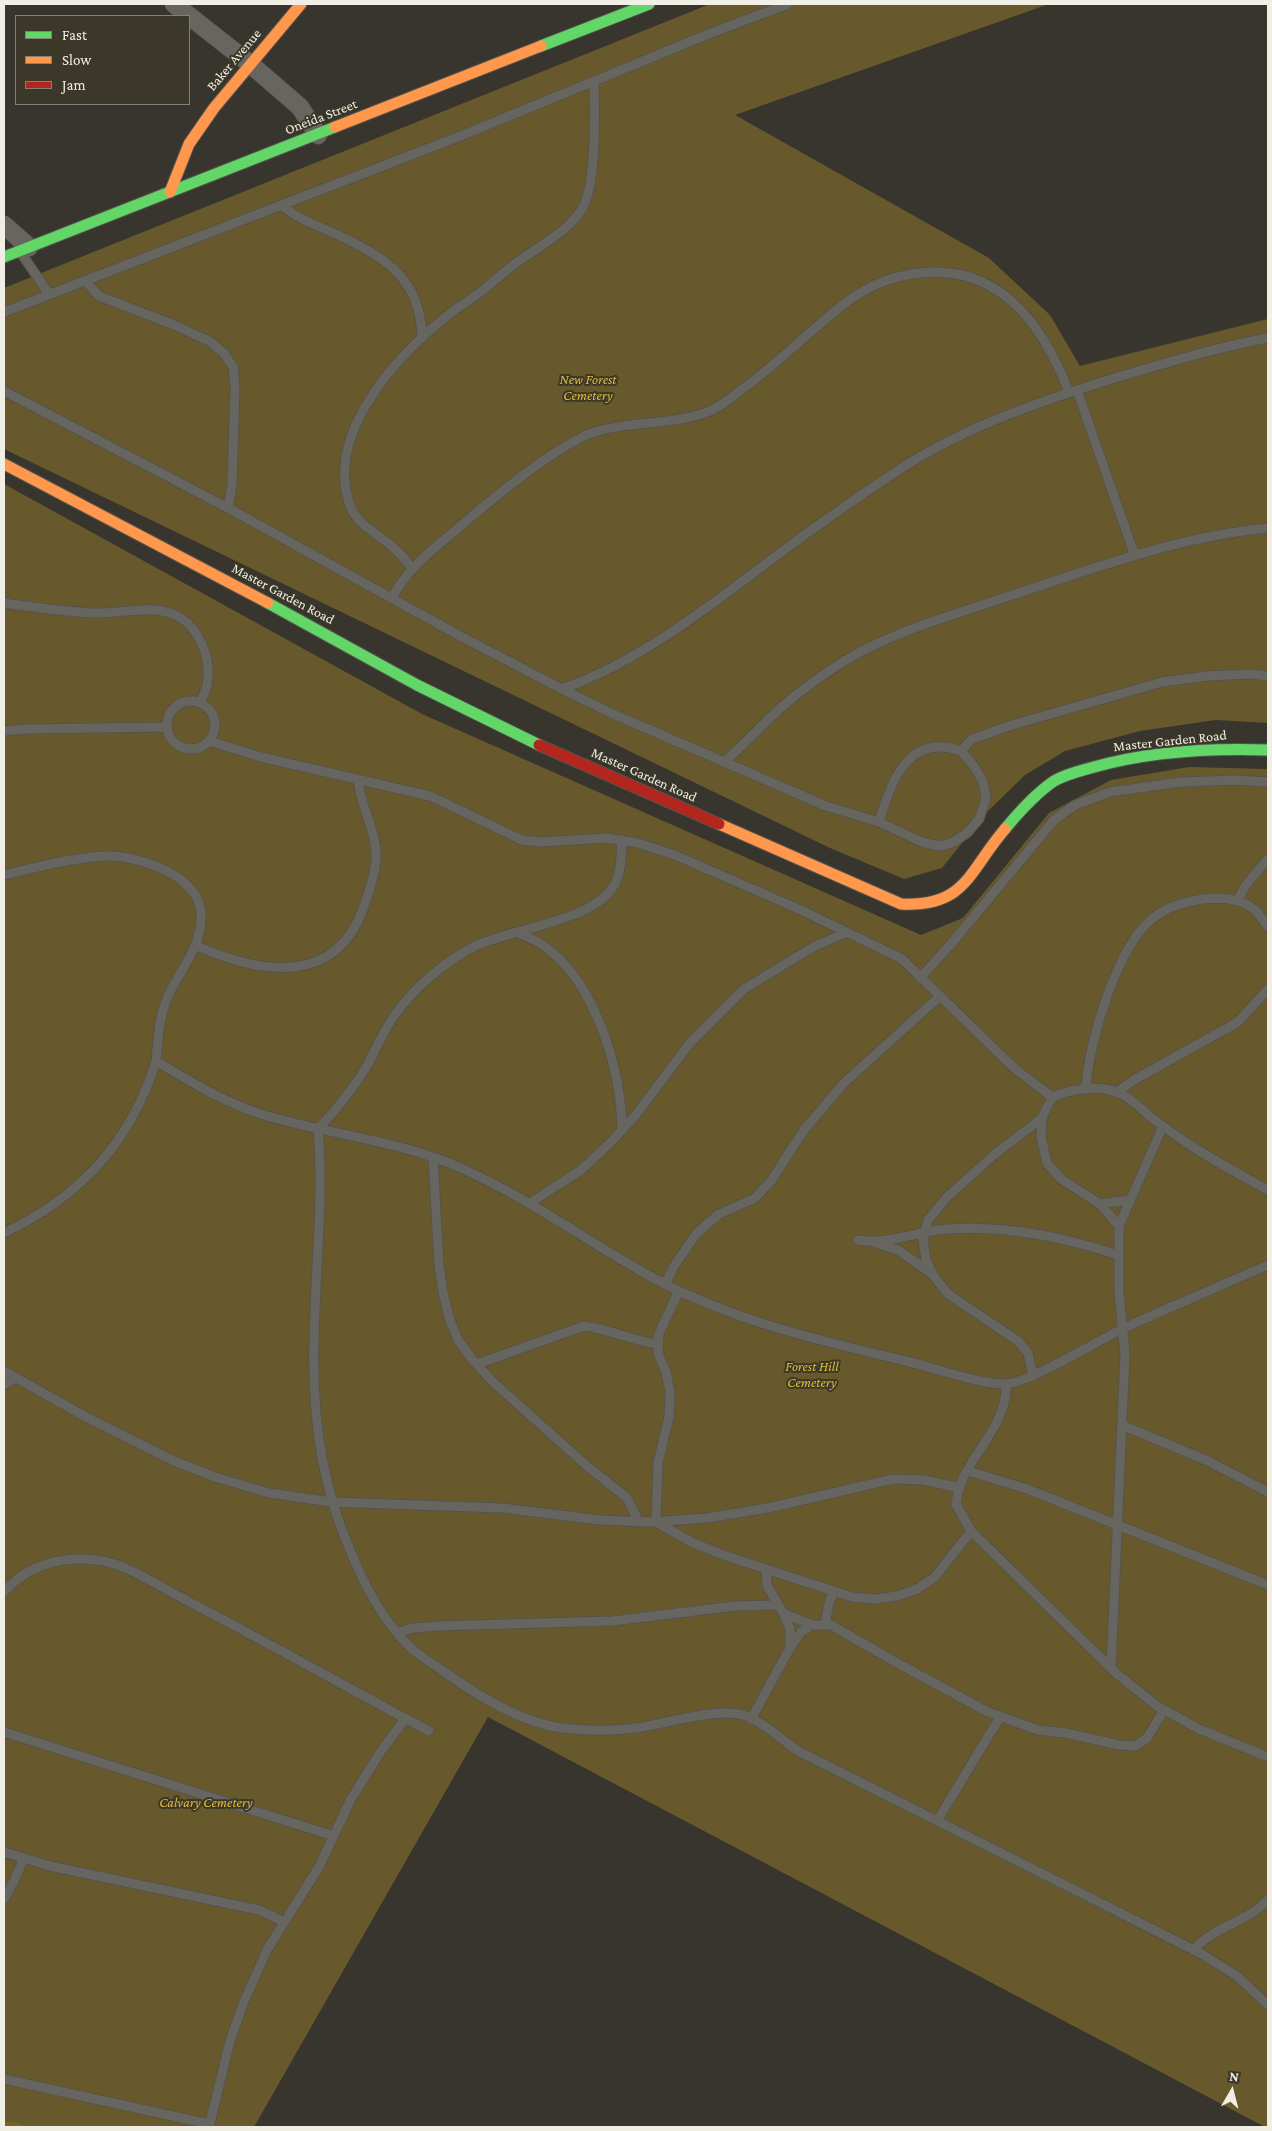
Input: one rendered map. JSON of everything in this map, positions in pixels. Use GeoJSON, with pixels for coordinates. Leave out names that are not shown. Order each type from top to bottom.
{"type":"FeatureCollection","features":[{"type":"Feature","properties":{"kind":"street"},"geometry":{"type":"LineString","coordinates":[[174,4],[188,15]]}},
{"type":"Feature","properties":{"kind":"street","name":"Baker Avenue"},"geometry":{"type":"LineString","coordinates":[[170,192],[189,144],[214,108],[302,4]]}},
{"type":"Feature","properties":{"kind":"street"},"geometry":{"type":"LineString","coordinates":[[606,20],[615,4]]}},
{"type":"Feature","properties":{"kind":"street","name":"Oneida Street"},"geometry":{"type":"LineString","coordinates":[[4,257],[649,4]]}},
{"type":"Feature","properties":{"kind":"street"},"geometry":{"type":"LineString","coordinates":[[190,17],[300,107],[318,135]]}},
{"type":"Feature","properties":{"kind":"street"},"geometry":{"type":"LineString","coordinates":[[4,225],[24,249]]}},
{"type":"Feature","properties":{"kind":"street","name":"Master Garden Road"},"geometry":{"type":"LineString","coordinates":[[4,464],[346,644],[417,685],[506,729],[842,880],[901,904],[927,906],[952,895],[962,886],[985,853],[1036,796],[1053,782],[1069,774],[1115,760],[1164,754],[1235,748],[1268,750]]}},
{"type":"Feature","properties":{"kind":"lane"},"geometry":{"type":"LineString","coordinates":[[4,312],[463,134],[711,33],[788,4]]}},
{"type":"Feature","properties":{"kind":"lane"},"geometry":{"type":"LineString","coordinates":[[413,569],[395,549],[371,531],[352,510],[346,486],[346,463],[351,438],[362,412],[379,386],[422,338],[508,269],[571,224],[584,206],[590,189],[595,101],[594,81]]}},
{"type":"Feature","properties":{"kind":"lane"},"geometry":{"type":"LineString","coordinates":[[281,205],[294,215],[364,248],[389,265],[406,280],[418,302],[422,319],[422,338]]}},
{"type":"Feature","properties":{"kind":"lane"},"geometry":{"type":"LineString","coordinates":[[24,249],[49,294]]}},
{"type":"Feature","properties":{"kind":"lane"},"geometry":{"type":"LineString","coordinates":[[392,597],[413,569],[495,496],[566,446],[595,431],[618,426],[688,418],[714,409],[760,376],[828,316],[860,293],[884,281],[911,274],[935,271],[961,273],[985,282],[1002,293],[1024,315],[1044,342],[1073,391],[1135,556]]}},
{"type":"Feature","properties":{"kind":"lane"},"geometry":{"type":"LineString","coordinates":[[85,280],[99,296],[174,325],[209,341],[224,353],[232,367],[235,386],[232,485],[228,508]]}},
{"type":"Feature","properties":{"kind":"lane"},"geometry":{"type":"LineString","coordinates":[[562,689],[589,679],[702,612],[783,551],[899,470],[953,440],[1001,417],[1073,391],[1229,345],[1268,338]]}},
{"type":"Feature","properties":{"kind":"lane"},"geometry":{"type":"LineString","coordinates":[[4,391],[228,508],[462,637],[562,689],[612,713],[826,806],[879,822],[922,842],[939,846],[952,844],[967,834],[979,819],[986,799],[983,782],[974,766],[961,752],[949,747],[933,747],[914,755],[902,766],[892,782],[879,822]]}},
{"type":"Feature","properties":{"kind":"lane"},"geometry":{"type":"LineString","coordinates":[[724,762],[784,705],[806,687],[847,660],[916,628],[1135,556],[1220,534],[1268,528]]}},
{"type":"Feature","properties":{"kind":"lane"},"geometry":{"type":"LineString","coordinates":[[4,603],[96,614],[146,610],[170,613],[189,623],[201,641],[208,664],[207,684],[200,702]]}},
{"type":"Feature","properties":{"kind":"lane"},"geometry":{"type":"LineString","coordinates":[[961,752],[972,739],[1046,715],[1162,682],[1207,676],[1251,674],[1268,676]]}},
{"type":"Feature","properties":{"kind":"lane"},"geometry":{"type":"LineString","coordinates":[[185,702],[200,702],[212,712],[216,727],[209,741],[196,748],[188,749],[174,742],[167,727],[172,711],[177,705],[185,702]]}},
{"type":"Feature","properties":{"kind":"lane"},"geometry":{"type":"LineString","coordinates":[[4,732],[26,729],[167,727]]}},
{"type":"Feature","properties":{"kind":"lane"},"geometry":{"type":"LineString","coordinates":[[209,741],[260,757],[430,796],[522,840],[540,842],[607,838],[638,842],[675,855],[902,959],[1013,1067],[1052,1097]]}},
{"type":"Feature","properties":{"kind":"lane"},"geometry":{"type":"LineString","coordinates":[[195,945],[241,962],[270,968],[297,966],[320,960],[340,948],[356,927],[371,886],[376,860],[374,836],[359,793],[358,779]]}},
{"type":"Feature","properties":{"kind":"lane"},"geometry":{"type":"LineString","coordinates":[[920,978],[951,944],[1054,820],[1075,805],[1110,792],[1181,782],[1236,780],[1268,782]]}},
{"type":"Feature","properties":{"kind":"lane"},"geometry":{"type":"LineString","coordinates":[[622,840],[621,863],[616,882],[602,900],[560,919],[472,948],[442,967],[418,989],[395,1015],[352,1089],[318,1129],[321,1168],[314,1343],[314,1392],[320,1442],[336,1519],[363,1582],[388,1623],[412,1649],[454,1678],[529,1721],[562,1728],[589,1730],[635,1728],[726,1713],[745,1715],[798,1751],[1193,1950],[1237,1976],[1268,2005]]}},
{"type":"Feature","properties":{"kind":"lane"},"geometry":{"type":"LineString","coordinates":[[4,875],[73,860],[106,856],[135,860],[166,871],[188,885],[199,902],[202,918],[195,945],[168,996],[160,1026],[156,1061],[140,1106],[123,1134],[102,1162],[86,1178],[63,1197],[4,1233]]}},
{"type":"Feature","properties":{"kind":"lane"},"geometry":{"type":"LineString","coordinates":[[1237,901],[1246,885],[1268,859]]}},
{"type":"Feature","properties":{"kind":"lane"},"geometry":{"type":"LineString","coordinates":[[1086,1088],[1087,1068],[1093,1037],[1118,972],[1137,935],[1152,918],[1168,908],[1190,901],[1216,898],[1237,901],[1254,910],[1268,928]]}},
{"type":"Feature","properties":{"kind":"lane"},"geometry":{"type":"LineString","coordinates":[[517,932],[544,946],[563,963],[578,980],[589,1000],[612,1059],[620,1092],[622,1130]]}},
{"type":"Feature","properties":{"kind":"lane"},"geometry":{"type":"LineString","coordinates":[[530,1203],[581,1170],[622,1130],[690,1043],[744,988],[806,951],[845,933]]}},
{"type":"Feature","properties":{"kind":"lane"},"geometry":{"type":"LineString","coordinates":[[1117,1092],[1134,1080],[1238,1022],[1268,989]]}},
{"type":"Feature","properties":{"kind":"lane"},"geometry":{"type":"LineString","coordinates":[[665,1284],[674,1266],[697,1233],[719,1214],[755,1198],[771,1181],[804,1130],[844,1082],[939,997]]}},
{"type":"Feature","properties":{"kind":"lane"},"geometry":{"type":"LineString","coordinates":[[156,1061],[227,1102],[265,1115],[318,1129],[416,1151],[461,1168],[530,1203],[642,1272],[709,1305],[786,1330],[848,1347],[1006,1384],[1033,1376],[1123,1328],[1268,1265]]}},
{"type":"Feature","properties":{"kind":"lane"},"geometry":{"type":"LineString","coordinates":[[1119,1226],[1100,1204],[1061,1179],[1047,1162],[1041,1137],[1042,1118],[1052,1097],[1068,1091],[1086,1088],[1117,1092],[1130,1099],[1163,1126],[1222,1166],[1268,1190]]}},
{"type":"Feature","properties":{"kind":"lane"},"geometry":{"type":"LineString","coordinates":[[1033,1376],[1028,1353],[1018,1341],[948,1294],[932,1273],[926,1260],[923,1239],[928,1220],[947,1196],[995,1154],[1042,1118]]}},
{"type":"Feature","properties":{"kind":"lane"},"geometry":{"type":"LineString","coordinates":[[1111,1668],[1125,1354],[1119,1293],[1119,1226],[1163,1126]]}},
{"type":"Feature","properties":{"kind":"lane"},"geometry":{"type":"LineString","coordinates":[[433,1157],[439,1265],[449,1318],[458,1340],[477,1364],[533,1419],[627,1498],[639,1522]]}},
{"type":"Feature","properties":{"kind":"lane"},"geometry":{"type":"LineString","coordinates":[[1100,1204],[1129,1200]]}},
{"type":"Feature","properties":{"kind":"lane"},"geometry":{"type":"LineString","coordinates":[[874,1243],[925,1231],[982,1228],[1019,1231],[1058,1238],[1118,1255]]}},
{"type":"Feature","properties":{"kind":"lane"},"geometry":{"type":"LineString","coordinates":[[858,1240],[898,1250],[932,1273]]}},
{"type":"Feature","properties":{"kind":"lane"},"geometry":{"type":"LineString","coordinates":[[656,1522],[658,1463],[669,1417],[670,1392],[666,1372],[658,1353],[659,1333],[679,1291]]}},
{"type":"Feature","properties":{"kind":"lane"},"geometry":{"type":"LineString","coordinates":[[477,1364],[584,1326],[601,1328],[639,1342],[658,1344]]}},
{"type":"Feature","properties":{"kind":"lane"},"geometry":{"type":"LineString","coordinates":[[4,1371],[138,1444],[215,1477],[269,1493],[332,1502],[493,1507],[600,1520],[656,1522],[707,1518],[768,1508],[893,1479],[924,1480],[960,1488]]}},
{"type":"Feature","properties":{"kind":"lane"},"geometry":{"type":"LineString","coordinates":[[4,1385],[15,1378]]}},
{"type":"Feature","properties":{"kind":"lane"},"geometry":{"type":"LineString","coordinates":[[1006,1384],[1007,1399],[1000,1416],[968,1471],[960,1488],[956,1504],[971,1531],[1111,1668],[1164,1710],[1199,1729],[1268,1757]]}},
{"type":"Feature","properties":{"kind":"lane"},"geometry":{"type":"LineString","coordinates":[[1122,1425],[1208,1461],[1268,1492]]}},
{"type":"Feature","properties":{"kind":"lane"},"geometry":{"type":"LineString","coordinates":[[968,1471],[1027,1489],[1268,1585]]}},
{"type":"Feature","properties":{"kind":"lane"},"geometry":{"type":"LineString","coordinates":[[656,1522],[691,1542],[766,1569],[852,1597],[876,1600],[897,1596],[917,1588],[935,1577],[971,1531]]}},
{"type":"Feature","properties":{"kind":"lane"},"geometry":{"type":"LineString","coordinates":[[4,1592],[13,1582],[35,1568],[66,1558],[106,1562],[123,1568],[249,1633],[429,1731]]}},
{"type":"Feature","properties":{"kind":"lane"},"geometry":{"type":"LineString","coordinates":[[766,1569],[767,1585],[784,1613],[790,1629],[790,1648]]}},
{"type":"Feature","properties":{"kind":"lane"},"geometry":{"type":"LineString","coordinates":[[825,1625],[829,1603],[834,1591]]}},
{"type":"Feature","properties":{"kind":"lane"},"geometry":{"type":"LineString","coordinates":[[397,1633],[412,1628],[437,1626],[612,1621],[735,1606],[778,1605]]}},
{"type":"Feature","properties":{"kind":"lane"},"geometry":{"type":"LineString","coordinates":[[784,1613],[812,1625],[831,1625],[898,1664],[1000,1717],[1038,1730],[1066,1733],[1119,1745],[1135,1746],[1147,1738],[1164,1710]]}},
{"type":"Feature","properties":{"kind":"lane"},"geometry":{"type":"LineString","coordinates":[[751,1719],[790,1648],[801,1632],[812,1625]]}},
{"type":"Feature","properties":{"kind":"lane"},"geometry":{"type":"LineString","coordinates":[[937,1821],[1000,1717]]}},
{"type":"Feature","properties":{"kind":"lane"},"geometry":{"type":"LineString","coordinates":[[4,2079],[209,2126],[230,2040],[243,2004],[267,1950],[319,1867],[351,1798],[405,1718]]}},
{"type":"Feature","properties":{"kind":"lane"},"geometry":{"type":"LineString","coordinates":[[4,1732],[334,1836]]}},
{"type":"Feature","properties":{"kind":"lane"},"geometry":{"type":"LineString","coordinates":[[4,1852],[50,1866],[259,1910],[284,1922]]}},
{"type":"Feature","properties":{"kind":"lane"},"geometry":{"type":"LineString","coordinates":[[4,1899],[14,1882],[24,1858]]}},
{"type":"Feature","properties":{"kind":"lane"},"geometry":{"type":"LineString","coordinates":[[1193,1950],[1210,1934],[1259,1909],[1268,1900]]}},
{"type":"Feature","properties":{"kind":"green space","name":"New Forest Cemetery"},"geometry":{"type":"Polygon","coordinates":[[[710,4],[1049,4],[735,115],[989,258],[1050,315],[1080,366],[1268,319],[1268,723],[1216,720],[1140,731],[1065,751],[1025,775],[987,812],[942,868],[904,879],[830,848],[4,449],[4,288],[710,4]]]}},
{"type":"Feature","properties":{"kind":"green space","name":"Forest Hill Cemetery"},"geometry":{"type":"Polygon","coordinates":[[[4,484],[422,714],[921,935],[963,918],[1049,813],[1111,780],[1189,767],[1268,769],[1268,2127],[488,1717],[254,2127],[4,2127],[4,484]]]}},
{"type":"Feature","properties":{"kind":"waterway"},"geometry":{"type":"LineString","coordinates":[[4,2124],[21,2127]]}},
{"type":"Feature","properties":{"kind":"traffic: fast"},"geometry":{"type":"LineString","coordinates":[[541,46],[649,4]]}},
{"type":"Feature","properties":{"kind":"traffic: fast"},"geometry":{"type":"LineString","coordinates":[[4,257],[335,127]]}},
{"type":"Feature","properties":{"kind":"traffic: fast"},"geometry":{"type":"LineString","coordinates":[[268,603],[417,685],[539,745]]}},
{"type":"Feature","properties":{"kind":"traffic: fast"},"geometry":{"type":"LineString","coordinates":[[1005,829],[1040,792],[1063,776],[1115,762],[1159,754],[1202,750],[1268,750]]}},
{"type":"Feature","properties":{"kind":"traffic: slow"},"geometry":{"type":"LineString","coordinates":[[170,192],[189,144],[214,108],[301,4]]}},
{"type":"Feature","properties":{"kind":"traffic: slow"},"geometry":{"type":"LineString","coordinates":[[335,127],[541,46]]}},
{"type":"Feature","properties":{"kind":"traffic: slow"},"geometry":{"type":"LineString","coordinates":[[4,464],[268,603]]}},
{"type":"Feature","properties":{"kind":"traffic: slow"},"geometry":{"type":"LineString","coordinates":[[719,824],[901,904],[939,900],[953,893],[964,884],[1005,829]]}},
{"type":"Feature","properties":{"kind":"traffic: jam"},"geometry":{"type":"LineString","coordinates":[[539,745],[719,824]]}},
{"type":"Feature","properties":{"kind":"park label","name":"Calvary Cemetery"},"geometry":{"type":"Point","coordinates":[206,1803]}}]}
